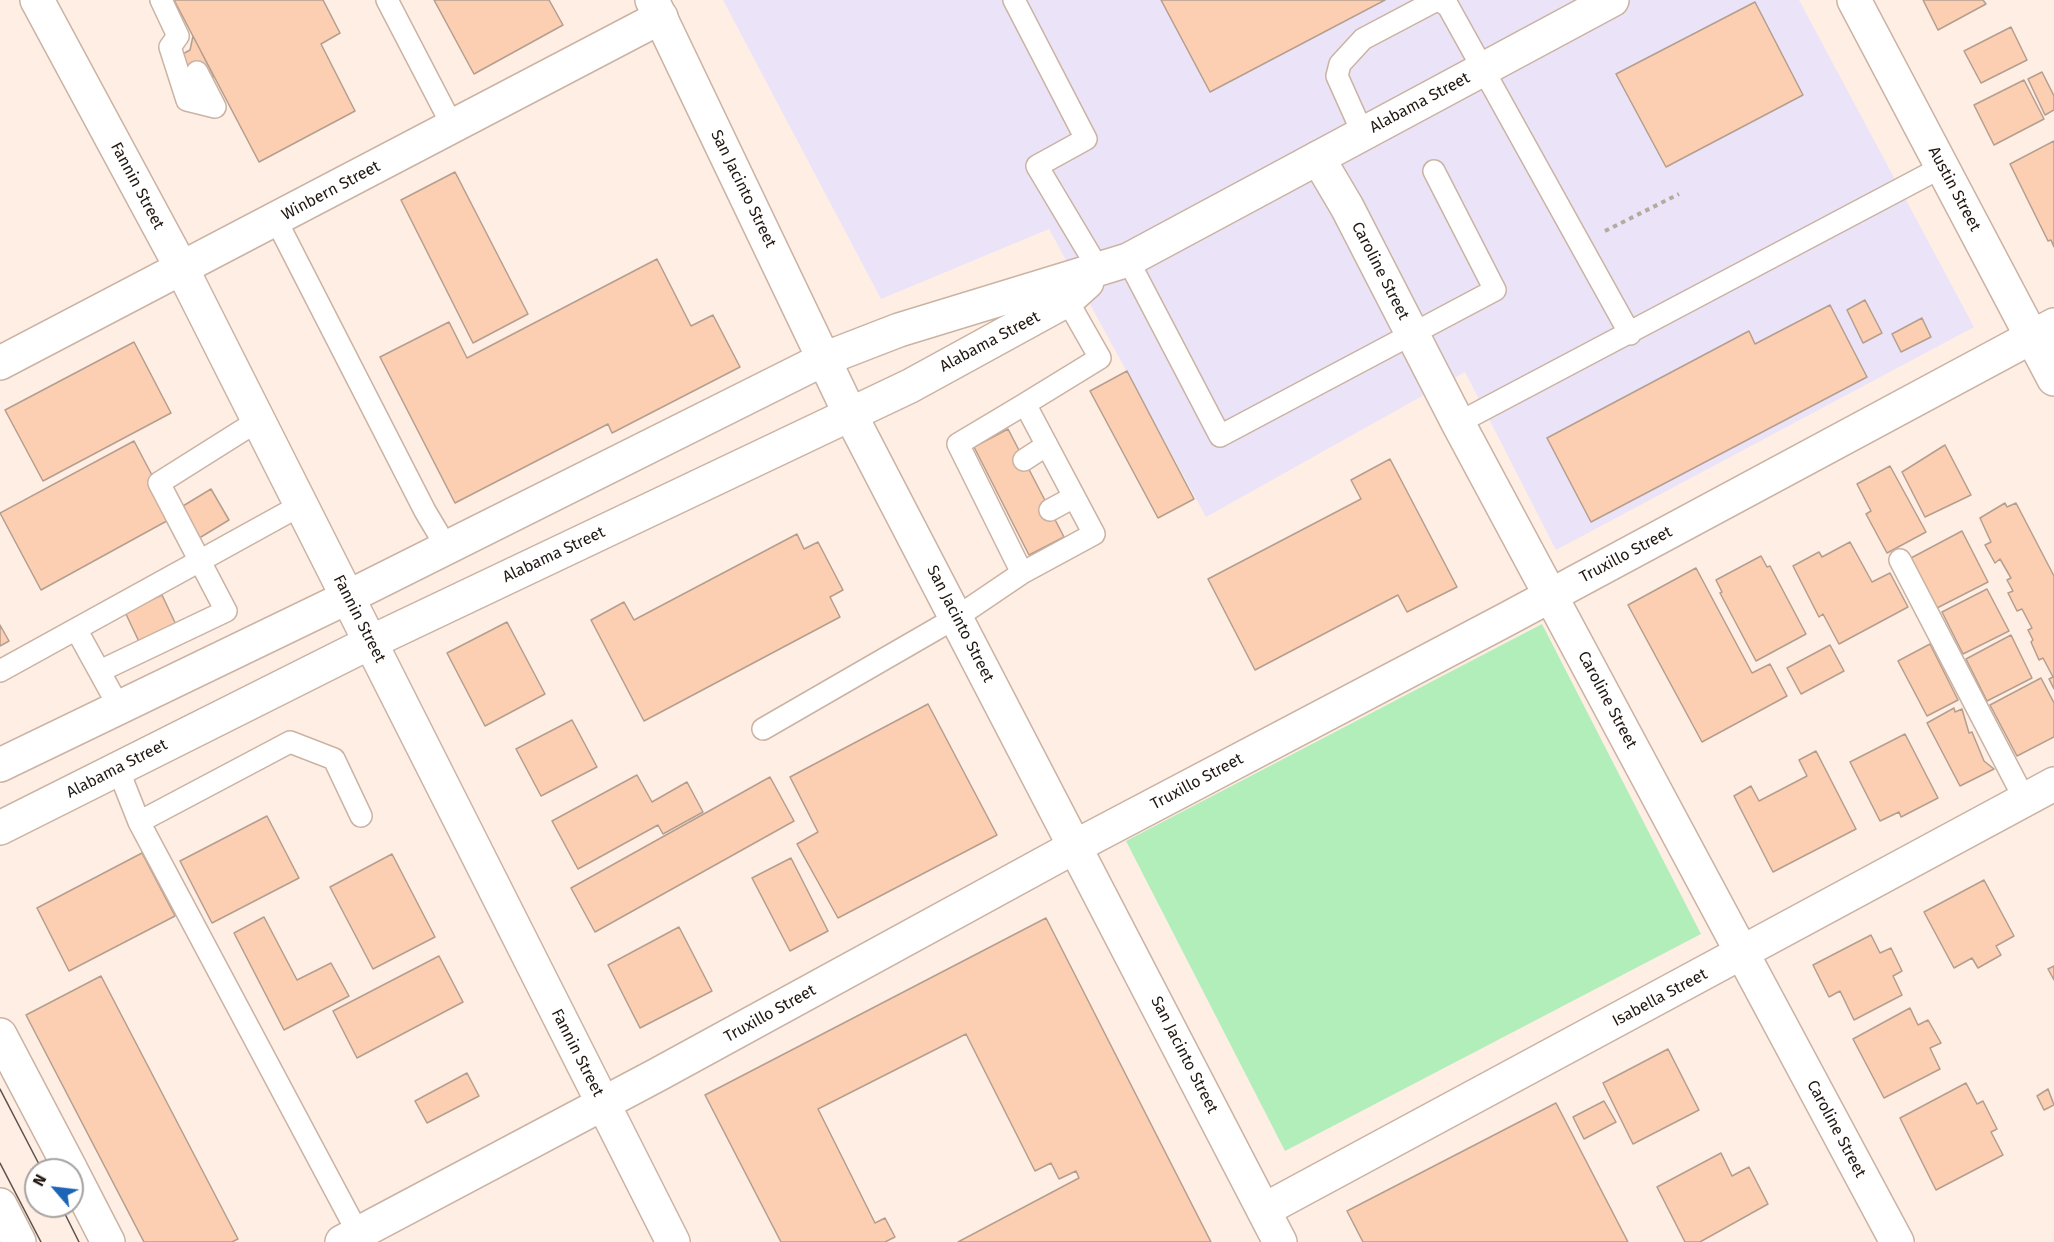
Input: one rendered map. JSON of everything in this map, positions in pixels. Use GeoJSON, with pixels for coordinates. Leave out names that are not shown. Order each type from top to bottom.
{"type":"FeatureCollection","features":[{"type":"Feature","properties":{"kind":"street","name":"Fannin Street"},"geometry":{"type":"LineString","coordinates":[[37,0],[182,269],[673,1242]]}},
{"type":"Feature","properties":{"kind":"street","name":"Alabama Street"},"geometry":{"type":"LineString","coordinates":[[0,828],[371,642],[910,386],[1067,300],[1113,265],[1612,0]]}},
{"type":"Feature","properties":{"kind":"street","name":"Austin Street"},"geometry":{"type":"LineString","coordinates":[[1854,0],[1942,167],[2043,331],[2054,379]]}},
{"type":"Feature","properties":{"kind":"street","name":"Winbern Street"},"geometry":{"type":"LineString","coordinates":[[0,363],[453,127],[656,9]]}},
{"type":"Feature","properties":{"kind":"street","name":"San Jacinto Street"},"geometry":{"type":"LineString","coordinates":[[656,9],[850,414],[1280,1242]]}},
{"type":"Feature","properties":{"kind":"street","name":"Caroline Street"},"geometry":{"type":"LineString","coordinates":[[1318,158],[1347,207],[1458,423],[1897,1242]]}},
{"type":"Feature","properties":{"kind":"street","name":"Alabama Street"},"geometry":{"type":"LineString","coordinates":[[0,765],[348,597],[824,359],[898,330],[1113,265]]}},
{"type":"Feature","properties":{"kind":"street","name":"Truxillo Street"},"geometry":{"type":"LineString","coordinates":[[350,1238],[603,1104],[1076,846],[2043,331]]}},
{"type":"Feature","properties":{"kind":"street","name":"Isabella Street"},"geometry":{"type":"LineString","coordinates":[[1264,1210],[1743,954],[2054,784]]}},
{"type":"Feature","properties":{"kind":"street"},"geometry":{"type":"LineString","coordinates":[[0,1035],[64,1158]]}},
{"type":"Feature","properties":{"kind":"street"},"geometry":{"type":"LineString","coordinates":[[84,1196],[108,1242]]}},
{"type":"Feature","properties":{"kind":"street"},"geometry":{"type":"LineString","coordinates":[[0,1205],[19,1242]]}},
{"type":"Feature","properties":{"kind":"lane"},"geometry":{"type":"LineString","coordinates":[[161,0],[182,44],[170,47],[187,100],[214,106],[197,72]]}},
{"type":"Feature","properties":{"kind":"lane"},"geometry":{"type":"LineString","coordinates":[[387,0],[453,127]]}},
{"type":"Feature","properties":{"kind":"lane"},"geometry":{"type":"LineString","coordinates":[[1014,0],[1086,139],[1037,166],[1113,265],[1220,436],[1495,290],[1434,171]]}},
{"type":"Feature","properties":{"kind":"lane"},"geometry":{"type":"LineString","coordinates":[[1363,134],[1337,76],[1340,64],[1363,39],[1438,0],[1448,6],[1630,334]]}},
{"type":"Feature","properties":{"kind":"lane"},"geometry":{"type":"LineString","coordinates":[[1458,423],[1942,167]]}},
{"type":"Feature","properties":{"kind":"lane"},"geometry":{"type":"LineString","coordinates":[[276,220],[425,511],[447,548]]}},
{"type":"Feature","properties":{"kind":"lane"},"geometry":{"type":"LineString","coordinates":[[1022,573],[1009,530],[984,482],[958,444],[1100,358],[1067,300]]}},
{"type":"Feature","properties":{"kind":"lane"},"geometry":{"type":"LineString","coordinates":[[763,729],[957,617],[1022,573],[1094,534],[1025,404]]}},
{"type":"Feature","properties":{"kind":"lane"},"geometry":{"type":"LineString","coordinates":[[100,671],[226,611],[159,483],[258,420]]}},
{"type":"Feature","properties":{"kind":"lane"},"geometry":{"type":"LineString","coordinates":[[1024,460],[1047,445]]}},
{"type":"Feature","properties":{"kind":"lane"},"geometry":{"type":"LineString","coordinates":[[1050,510],[1074,496]]}},
{"type":"Feature","properties":{"kind":"lane"},"geometry":{"type":"LineString","coordinates":[[0,671],[301,505]]}},
{"type":"Feature","properties":{"kind":"lane"},"geometry":{"type":"LineString","coordinates":[[1900,560],[2025,800]]}},
{"type":"Feature","properties":{"kind":"lane"},"geometry":{"type":"LineString","coordinates":[[76,629],[119,707]]}},
{"type":"Feature","properties":{"kind":"lane"},"geometry":{"type":"LineString","coordinates":[[139,822],[290,742],[334,759],[361,816]]}},
{"type":"Feature","properties":{"kind":"lane"},"geometry":{"type":"LineString","coordinates":[[118,769],[139,822],[350,1238]]}},
{"type":"Feature","properties":{"kind":"path"},"geometry":{"type":"LineString","coordinates":[[1580,243],[1679,194]]}},
{"type":"Feature","properties":{"kind":"shaded area"},"geometry":{"type":"Polygon","coordinates":[[[723,0],[1799,0],[1974,327],[1556,550],[1465,372],[1206,517],[1049,229],[881,299],[723,0]]]}},
{"type":"Feature","properties":{"kind":"green space"},"geometry":{"type":"Polygon","coordinates":[[[1542,624],[1701,934],[1285,1151],[1126,841],[1542,624]]]}},
{"type":"Feature","properties":{"kind":"building"},"geometry":{"type":"Polygon","coordinates":[[[174,0],[323,0],[340,33],[321,44],[355,111],[259,162],[174,0]]]}},
{"type":"Feature","properties":{"kind":"building"},"geometry":{"type":"Polygon","coordinates":[[[434,0],[549,0],[563,25],[474,74],[434,0]]]}},
{"type":"Feature","properties":{"kind":"building"},"geometry":{"type":"Polygon","coordinates":[[[1161,0],[1385,0],[1210,92],[1161,0]]]}},
{"type":"Feature","properties":{"kind":"building"},"geometry":{"type":"Polygon","coordinates":[[[1923,0],[1983,0],[1986,4],[1938,30],[1923,0]]]}},
{"type":"Feature","properties":{"kind":"building"},"geometry":{"type":"Polygon","coordinates":[[[1755,2],[1803,95],[1666,167],[1616,74],[1755,2]]]}},
{"type":"Feature","properties":{"kind":"building"},"geometry":{"type":"Polygon","coordinates":[[[2011,27],[2027,60],[1981,83],[1964,51],[2011,27]]]}},
{"type":"Feature","properties":{"kind":"building"},"geometry":{"type":"Polygon","coordinates":[[[193,36],[214,77],[191,75],[181,55],[190,50],[193,36]]]}},
{"type":"Feature","properties":{"kind":"building"},"geometry":{"type":"Polygon","coordinates":[[[2042,72],[2054,96],[2054,110],[2045,115],[2028,79],[2042,72]]]}},
{"type":"Feature","properties":{"kind":"building"},"geometry":{"type":"Polygon","coordinates":[[[2024,80],[2044,119],[1994,145],[1974,105],[2024,80]]]}},
{"type":"Feature","properties":{"kind":"building"},"geometry":{"type":"Polygon","coordinates":[[[2054,141],[2054,247],[2051,240],[2048,241],[2010,164],[2054,141]]]}},
{"type":"Feature","properties":{"kind":"building"},"geometry":{"type":"Polygon","coordinates":[[[455,172],[528,314],[473,343],[401,200],[455,172]]]}},
{"type":"Feature","properties":{"kind":"building"},"geometry":{"type":"Polygon","coordinates":[[[657,259],[691,326],[713,315],[740,367],[612,433],[608,424],[455,503],[380,357],[449,322],[467,358],[657,259]]]}},
{"type":"Feature","properties":{"kind":"building"},"geometry":{"type":"Polygon","coordinates":[[[1865,300],[1882,333],[1863,343],[1847,310],[1865,300]]]}},
{"type":"Feature","properties":{"kind":"building"},"geometry":{"type":"Polygon","coordinates":[[[1830,305],[1867,377],[1591,522],[1547,438],[1749,331],[1755,344],[1830,305]]]}},
{"type":"Feature","properties":{"kind":"building"},"geometry":{"type":"Polygon","coordinates":[[[1922,318],[1931,337],[1901,352],[1892,334],[1922,318]]]}},
{"type":"Feature","properties":{"kind":"building"},"geometry":{"type":"Polygon","coordinates":[[[134,342],[171,413],[43,481],[5,410],[134,342]]]}},
{"type":"Feature","properties":{"kind":"building"},"geometry":{"type":"Polygon","coordinates":[[[1127,371],[1194,499],[1158,518],[1090,391],[1127,371]]]}},
{"type":"Feature","properties":{"kind":"building"},"geometry":{"type":"Polygon","coordinates":[[[1008,429],[1064,537],[1029,555],[974,447],[1008,429]]]}},
{"type":"Feature","properties":{"kind":"building"},"geometry":{"type":"Polygon","coordinates":[[[134,441],[174,517],[41,590],[0,513],[134,441]]]}},
{"type":"Feature","properties":{"kind":"building"},"geometry":{"type":"Polygon","coordinates":[[[1945,445],[1971,495],[1925,517],[1902,472],[1945,445]]]}},
{"type":"Feature","properties":{"kind":"building"},"geometry":{"type":"Polygon","coordinates":[[[1390,459],[1457,587],[1407,612],[1398,595],[1255,670],[1208,579],[1361,499],[1351,480],[1390,459]]]}},
{"type":"Feature","properties":{"kind":"building"},"geometry":{"type":"Polygon","coordinates":[[[1890,466],[1926,532],[1887,553],[1866,514],[1871,511],[1857,484],[1890,466]]]}},
{"type":"Feature","properties":{"kind":"building"},"geometry":{"type":"Polygon","coordinates":[[[211,489],[229,520],[196,540],[178,509],[211,489]]]}},
{"type":"Feature","properties":{"kind":"building"},"geometry":{"type":"Polygon","coordinates":[[[2005,503],[2007,507],[2016,503],[2054,576],[2054,689],[2049,679],[2053,677],[2043,658],[2039,660],[2031,642],[2033,640],[2028,630],[2032,628],[2022,609],[2017,611],[2008,593],[2013,591],[2007,580],[2011,578],[2000,559],[1995,563],[1985,545],[1991,542],[1980,518],[2005,503]]]}},
{"type":"Feature","properties":{"kind":"building"},"geometry":{"type":"Polygon","coordinates":[[[1962,531],[1988,582],[1937,608],[1911,558],[1962,531]]]}},
{"type":"Feature","properties":{"kind":"building"},"geometry":{"type":"Polygon","coordinates":[[[797,534],[804,549],[818,542],[843,590],[830,597],[840,617],[644,721],[591,620],[624,602],[634,620],[797,534]]]}},
{"type":"Feature","properties":{"kind":"building"},"geometry":{"type":"Polygon","coordinates":[[[1850,542],[1872,582],[1890,573],[1908,607],[1839,644],[1823,614],[1819,617],[1793,566],[1819,552],[1822,557],[1850,542]]]}},
{"type":"Feature","properties":{"kind":"building"},"geometry":{"type":"Polygon","coordinates":[[[1761,556],[1767,567],[1770,566],[1806,634],[1756,661],[1720,593],[1722,592],[1716,580],[1761,556]]]}},
{"type":"Feature","properties":{"kind":"building"},"geometry":{"type":"Polygon","coordinates":[[[1696,568],[1752,673],[1770,664],[1787,696],[1702,742],[1628,605],[1696,568]]]}},
{"type":"Feature","properties":{"kind":"building"},"geometry":{"type":"Polygon","coordinates":[[[1987,589],[2009,631],[1963,654],[1942,612],[1987,589]]]}},
{"type":"Feature","properties":{"kind":"building"},"geometry":{"type":"Polygon","coordinates":[[[162,595],[179,631],[142,648],[125,612],[162,595]]]}},
{"type":"Feature","properties":{"kind":"building"},"geometry":{"type":"Polygon","coordinates":[[[507,622],[545,694],[485,726],[447,653],[507,622]]]}},
{"type":"Feature","properties":{"kind":"building"},"geometry":{"type":"Polygon","coordinates":[[[0,625],[9,641],[0,646],[0,625]]]}},
{"type":"Feature","properties":{"kind":"building"},"geometry":{"type":"Polygon","coordinates":[[[2011,635],[2032,678],[1987,701],[1966,659],[2011,635]]]}},
{"type":"Feature","properties":{"kind":"building"},"geometry":{"type":"Polygon","coordinates":[[[1930,644],[1958,700],[1927,716],[1898,661],[1930,644]]]}},
{"type":"Feature","properties":{"kind":"building"},"geometry":{"type":"Polygon","coordinates":[[[1830,645],[1844,671],[1801,694],[1787,668],[1830,645]]]}},
{"type":"Feature","properties":{"kind":"building"},"geometry":{"type":"Polygon","coordinates":[[[2041,678],[2054,703],[2054,737],[2017,756],[1990,705],[2041,678]]]}},
{"type":"Feature","properties":{"kind":"building"},"geometry":{"type":"Polygon","coordinates":[[[928,704],[997,835],[838,918],[797,844],[818,832],[790,777],[928,704]]]}},
{"type":"Feature","properties":{"kind":"building"},"geometry":{"type":"Polygon","coordinates":[[[1954,708],[1955,712],[1962,709],[1969,733],[1972,732],[1984,761],[1994,769],[1960,786],[1927,723],[1954,708]]]}},
{"type":"Feature","properties":{"kind":"building"},"geometry":{"type":"Polygon","coordinates":[[[572,720],[597,767],[541,796],[516,749],[572,720]]]}},
{"type":"Feature","properties":{"kind":"building"},"geometry":{"type":"Polygon","coordinates":[[[1905,734],[1938,798],[1901,817],[1899,812],[1880,821],[1850,762],[1905,734]]]}},
{"type":"Feature","properties":{"kind":"building"},"geometry":{"type":"Polygon","coordinates":[[[1816,751],[1856,829],[1773,872],[1734,796],[1751,786],[1759,801],[1807,776],[1799,760],[1816,751]]]}},
{"type":"Feature","properties":{"kind":"building"},"geometry":{"type":"Polygon","coordinates":[[[637,775],[652,802],[687,782],[703,812],[663,834],[658,825],[578,869],[552,821],[637,775]]]}},
{"type":"Feature","properties":{"kind":"building"},"geometry":{"type":"Polygon","coordinates":[[[770,777],[794,821],[595,932],[571,888],[770,777]]]}},
{"type":"Feature","properties":{"kind":"building"},"geometry":{"type":"Polygon","coordinates":[[[267,816],[299,878],[212,923],[180,861],[267,816]]]}},
{"type":"Feature","properties":{"kind":"building"},"geometry":{"type":"Polygon","coordinates":[[[142,853],[175,916],[69,971],[37,908],[142,853]]]}},
{"type":"Feature","properties":{"kind":"building"},"geometry":{"type":"Polygon","coordinates":[[[392,854],[435,937],[373,969],[330,887],[392,854]]]}},
{"type":"Feature","properties":{"kind":"building"},"geometry":{"type":"Polygon","coordinates":[[[791,858],[828,931],[790,951],[752,878],[791,858]]]}},
{"type":"Feature","properties":{"kind":"building"},"geometry":{"type":"Polygon","coordinates":[[[1984,880],[2014,936],[1996,946],[2001,955],[1978,968],[1972,958],[1954,968],[1924,912],[1984,880]]]}},
{"type":"Feature","properties":{"kind":"building"},"geometry":{"type":"Polygon","coordinates":[[[264,917],[297,980],[331,963],[349,996],[284,1030],[234,933],[264,917]]]}},
{"type":"Feature","properties":{"kind":"building"},"geometry":{"type":"Polygon","coordinates":[[[1046,918],[1211,1242],[958,1242],[1079,1178],[1076,1171],[1059,1179],[1051,1163],[1035,1171],[966,1034],[818,1109],[875,1223],[885,1218],[895,1237],[885,1242],[781,1242],[705,1095],[1046,918]]]}},
{"type":"Feature","properties":{"kind":"building"},"geometry":{"type":"Polygon","coordinates":[[[679,927],[712,991],[640,1028],[608,965],[679,927]]]}},
{"type":"Feature","properties":{"kind":"building"},"geometry":{"type":"Polygon","coordinates":[[[1871,935],[1880,953],[1891,948],[1902,971],[1893,976],[1902,995],[1854,1020],[1840,991],[1829,997],[1813,965],[1871,935]]]}},
{"type":"Feature","properties":{"kind":"building"},"geometry":{"type":"Polygon","coordinates":[[[439,956],[463,1002],[357,1058],[333,1011],[439,956]]]}},
{"type":"Feature","properties":{"kind":"building"},"geometry":{"type":"Polygon","coordinates":[[[2054,966],[2054,980],[2048,969],[2054,966]]]}},
{"type":"Feature","properties":{"kind":"building"},"geometry":{"type":"Polygon","coordinates":[[[101,976],[238,1239],[232,1242],[144,1242],[26,1015],[101,976]]]}},
{"type":"Feature","properties":{"kind":"building"},"geometry":{"type":"Polygon","coordinates":[[[1910,1008],[1918,1025],[1928,1020],[1941,1043],[1930,1048],[1940,1069],[1884,1098],[1853,1039],[1910,1008]]]}},
{"type":"Feature","properties":{"kind":"building"},"geometry":{"type":"Polygon","coordinates":[[[1668,1049],[1699,1110],[1633,1144],[1603,1083],[1668,1049]]]}},
{"type":"Feature","properties":{"kind":"building"},"geometry":{"type":"Polygon","coordinates":[[[467,1073],[479,1096],[427,1123],[415,1101],[467,1073]]]}},
{"type":"Feature","properties":{"kind":"building"},"geometry":{"type":"Polygon","coordinates":[[[1966,1083],[1977,1104],[1983,1101],[1997,1129],[1991,1132],[2003,1155],[1936,1190],[1900,1118],[1966,1083]]]}},
{"type":"Feature","properties":{"kind":"building"},"geometry":{"type":"Polygon","coordinates":[[[2048,1089],[2054,1105],[2044,1110],[2037,1096],[2048,1089]]]}},
{"type":"Feature","properties":{"kind":"building"},"geometry":{"type":"Polygon","coordinates":[[[1604,1101],[1616,1122],[1584,1139],[1573,1117],[1604,1101]]]}},
{"type":"Feature","properties":{"kind":"building"},"geometry":{"type":"Polygon","coordinates":[[[1556,1103],[1628,1242],[1363,1242],[1347,1211],[1556,1103]]]}},
{"type":"Feature","properties":{"kind":"building"},"geometry":{"type":"Polygon","coordinates":[[[1721,1153],[1732,1176],[1749,1167],[1768,1204],[1700,1242],[1685,1242],[1657,1187],[1721,1153]]]}},
{"type":"Feature","properties":{"kind":"tram line"},"geometry":{"type":"LineString","coordinates":[[0,1089],[36,1158]]}},
{"type":"Feature","properties":{"kind":"tram line"},"geometry":{"type":"LineString","coordinates":[[0,1163],[41,1242]]}},
{"type":"Feature","properties":{"kind":"tram line"},"geometry":{"type":"LineString","coordinates":[[67,1218],[79,1242]]}}]}
